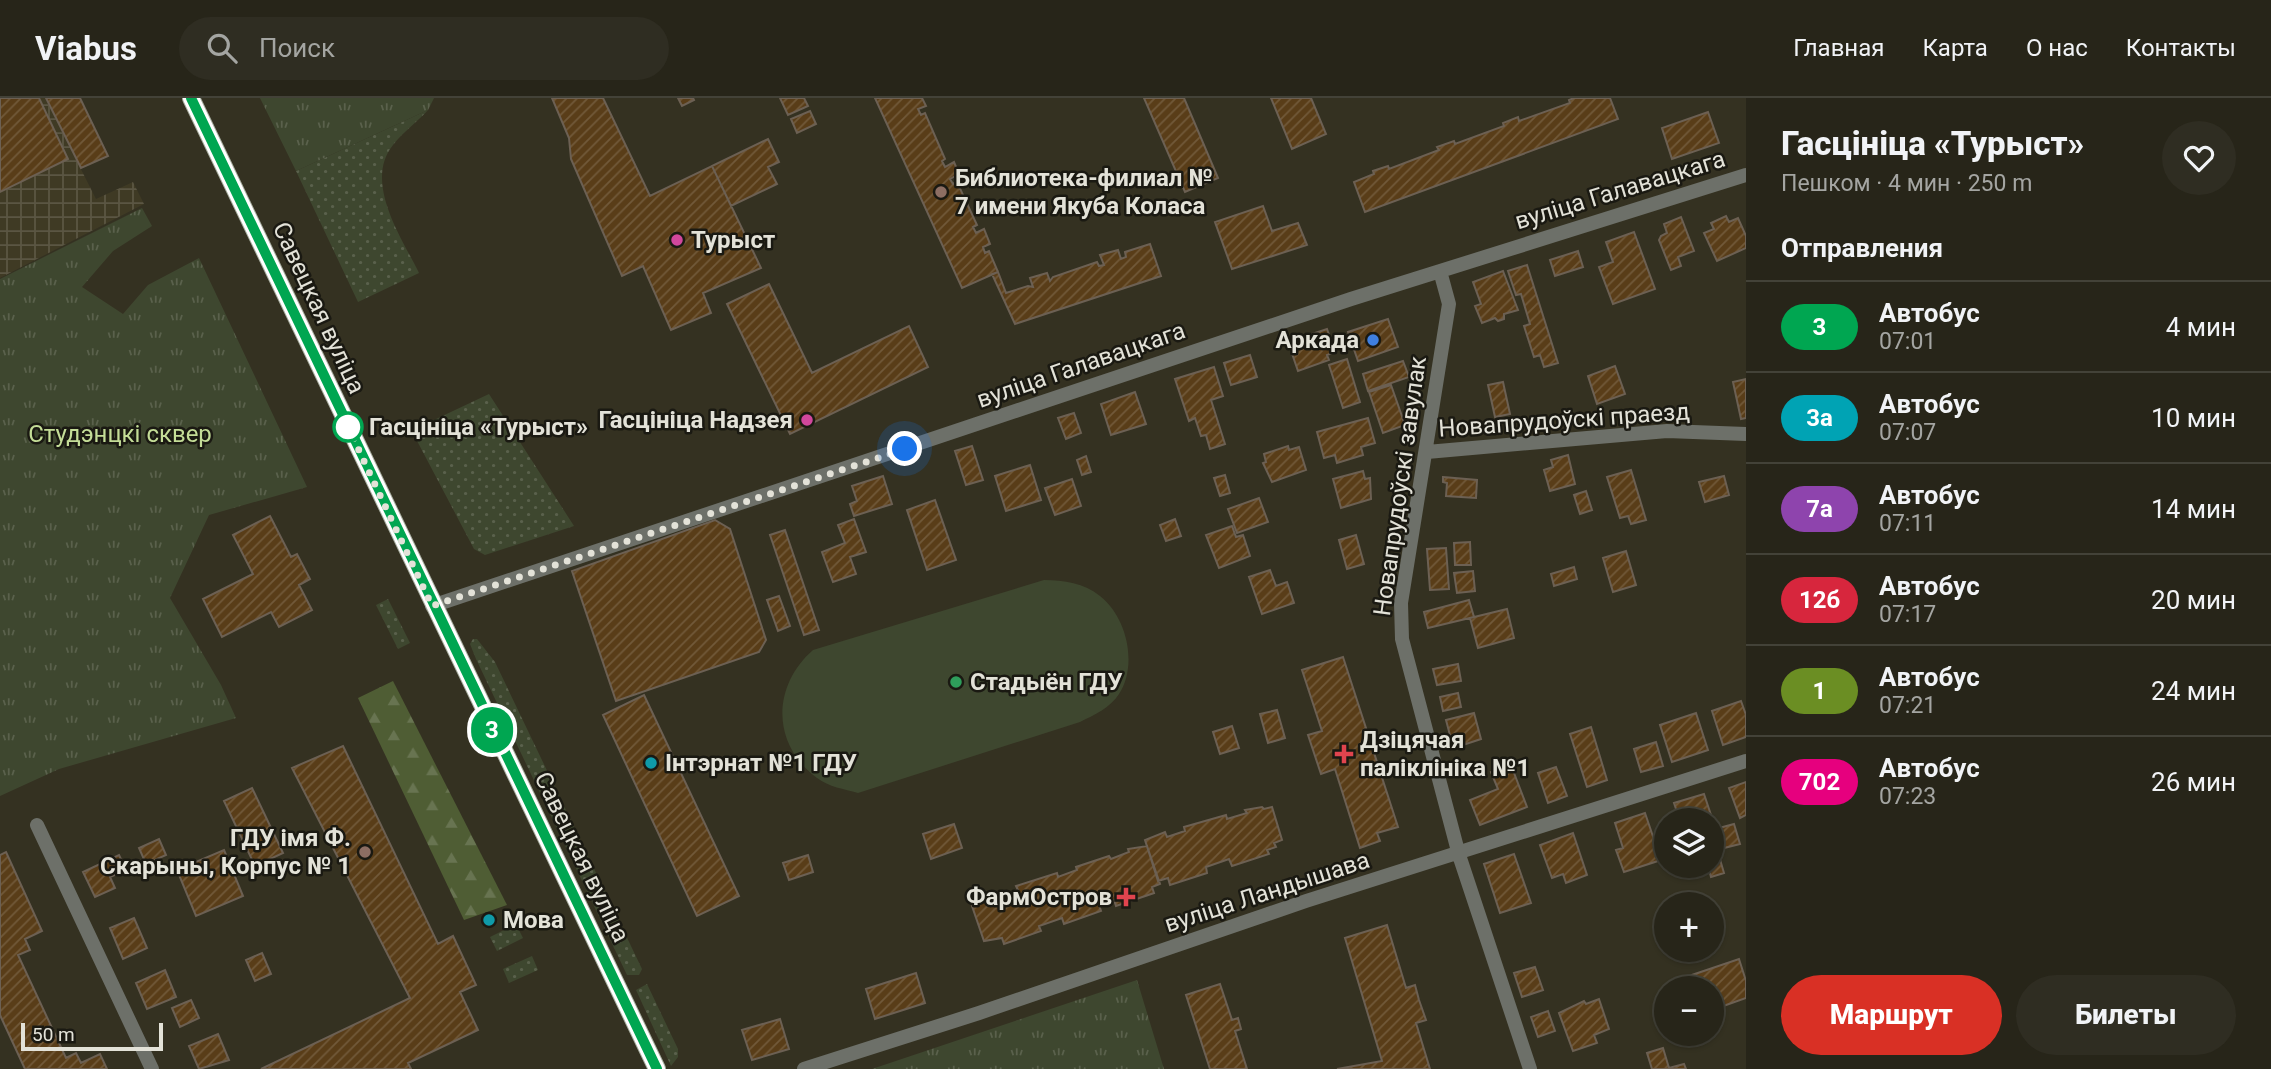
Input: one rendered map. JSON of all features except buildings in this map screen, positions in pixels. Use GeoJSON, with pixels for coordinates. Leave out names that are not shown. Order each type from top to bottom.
{"type":"FeatureCollection","features":[{"type":"Feature","properties":{"kind":"main road","name":"Савецкая вуліца"},"geometry":{"type":"LineString","coordinates":[[191,98],[432,606],[657,1069]]}},
{"type":"Feature","properties":{"kind":"street","name":"вуліца Галавацкага"},"geometry":{"type":"LineString","coordinates":[[432,606],[1440,271],[1746,175]]}},
{"type":"Feature","properties":{"kind":"street","name":"Новапрудоўскі завулак"},"geometry":{"type":"LineString","coordinates":[[1440,271],[1449,304],[1401,603],[1402,639],[1459,855],[1530,1069]]}},
{"type":"Feature","properties":{"kind":"street","name":"Новапрудоўскі праезд"},"geometry":{"type":"LineString","coordinates":[[1427,452],[1667,431],[1746,434]]}},
{"type":"Feature","properties":{"kind":"street","name":"вуліца Ландышава"},"geometry":{"type":"LineString","coordinates":[[804,1069],[979,1013],[1306,901],[1459,855],[1746,761]]}},
{"type":"Feature","properties":{"kind":"street"},"geometry":{"type":"LineString","coordinates":[[37,825],[152,1069]]}},
{"type":"Feature","properties":{"kind":"shaded area"},"geometry":{"type":"Polygon","coordinates":[[[0,98],[45,98],[96,199],[133,182],[144,204],[0,278],[0,98]]]}},
{"type":"Feature","properties":{"kind":"green space"},"geometry":{"type":"Polygon","coordinates":[[[260,98],[434,98],[428,110],[296,171],[260,98]]]}},
{"type":"Feature","properties":{"kind":"green space"},"geometry":{"type":"Polygon","coordinates":[[[428,110],[393,145],[385,160],[382,176],[388,210],[419,273],[358,302],[296,171],[428,110]]]}},
{"type":"Feature","properties":{"kind":"green space","name":"Студэнцкі сквер"},"geometry":{"type":"Polygon","coordinates":[[[142,208],[152,226],[113,251],[82,287],[123,314],[148,285],[199,258],[307,487],[209,515],[170,598],[221,685],[236,718],[59,769],[0,796],[0,279],[142,208]]]}},
{"type":"Feature","properties":{"kind":"green space"},"geometry":{"type":"Polygon","coordinates":[[[489,394],[574,526],[485,555],[474,549],[415,437],[417,428],[489,394]]]}},
{"type":"Feature","properties":{"kind":"green space","name":"Стадыён ГДУ"},"geometry":{"type":"Polygon","coordinates":[[[1044,580],[1081,585],[1100,596],[1117,616],[1123,629],[1128,656],[1125,682],[1115,699],[1096,714],[1080,722],[858,793],[826,784],[802,764],[791,749],[782,715],[784,697],[790,680],[813,650],[1044,580]]]}},
{"type":"Feature","properties":{"kind":"green space"},"geometry":{"type":"Polygon","coordinates":[[[388,599],[410,643],[398,649],[376,605],[388,599]]]}},
{"type":"Feature","properties":{"kind":"green space"},"geometry":{"type":"Polygon","coordinates":[[[473,639],[477,639],[495,662],[642,969],[639,975],[627,975],[476,659],[470,644],[473,639]]]}},
{"type":"Feature","properties":{"kind":"green space"},"geometry":{"type":"Polygon","coordinates":[[[393,681],[507,905],[464,920],[358,698],[393,681]]]}},
{"type":"Feature","properties":{"kind":"green space"},"geometry":{"type":"Polygon","coordinates":[[[516,924],[523,938],[497,951],[490,937],[516,924]]]}},
{"type":"Feature","properties":{"kind":"green space"},"geometry":{"type":"Polygon","coordinates":[[[532,956],[538,970],[509,983],[503,969],[532,956]]]}},
{"type":"Feature","properties":{"kind":"green space"},"geometry":{"type":"Polygon","coordinates":[[[1137,980],[1164,1069],[872,1069],[1137,980]]]}},
{"type":"Feature","properties":{"kind":"green space"},"geometry":{"type":"Polygon","coordinates":[[[647,984],[678,1049],[678,1057],[671,1066],[636,990],[647,984]]]}},
{"type":"Feature","properties":{"kind":"bus line","name":"3"},"geometry":{"type":"LineString","coordinates":[[191,98],[446,635],[657,1069]]}},
{"type":"Feature","properties":{"kind":"place","name":"Библиотека-филиал № 7 имени Якуба Коласа"},"geometry":{"type":"Point","coordinates":[941,192]}},
{"type":"Feature","properties":{"kind":"place","name":"Турыст"},"geometry":{"type":"Point","coordinates":[677,240]}},
{"type":"Feature","properties":{"kind":"place","name":"Аркада"},"geometry":{"type":"Point","coordinates":[1373,340]}},
{"type":"Feature","properties":{"kind":"place","name":"Гасцініца Надзея"},"geometry":{"type":"Point","coordinates":[807,420]}},
{"type":"Feature","properties":{"kind":"place","name":"Гасцініца «Турыст»"},"geometry":{"type":"Point","coordinates":[348,427]}},
{"type":"Feature","properties":{"kind":"place","name":"Стадыён ГДУ"},"geometry":{"type":"Point","coordinates":[956,682]}},
{"type":"Feature","properties":{"kind":"place","name":"Дзіцячая паліклініка №1"},"geometry":{"type":"Point","coordinates":[1344,754]}},
{"type":"Feature","properties":{"kind":"place","name":"Інтэрнат №1 ГДУ"},"geometry":{"type":"Point","coordinates":[651,763]}},
{"type":"Feature","properties":{"kind":"place","name":"ГДУ імя Ф. Скарыны, Корпус № 1"},"geometry":{"type":"Point","coordinates":[365,852]}},
{"type":"Feature","properties":{"kind":"place","name":"ФармОстров"},"geometry":{"type":"Point","coordinates":[1126,897]}},
{"type":"Feature","properties":{"kind":"place","name":"Мова"},"geometry":{"type":"Point","coordinates":[489,920]}},
{"type":"Feature","properties":{"kind":"route"},"geometry":{"type":"LineString","coordinates":[[348,427],[432,606],[905,449]]}}]}
